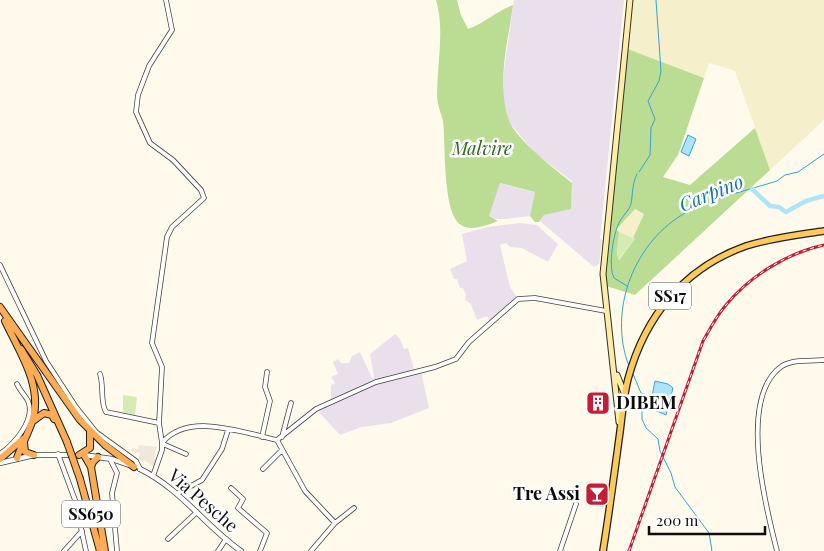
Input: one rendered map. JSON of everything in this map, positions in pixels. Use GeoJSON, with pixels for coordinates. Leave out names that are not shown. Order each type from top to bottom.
{"type":"FeatureCollection","features":[{"type":"Feature","properties":{"kind":"highway"},"geometry":{"type":"LineString","coordinates":[[0,307],[90,432],[137,468]]}},
{"type":"Feature","properties":{"kind":"highway","name":"SS650"},"geometry":{"type":"LineString","coordinates":[[0,313],[36,375],[67,442],[80,478],[100,551]]}},
{"type":"Feature","properties":{"kind":"highway"},"geometry":{"type":"LineString","coordinates":[[5,321],[33,382],[36,396],[32,422],[17,458]]}},
{"type":"Feature","properties":{"kind":"highway"},"geometry":{"type":"LineString","coordinates":[[32,422],[39,415],[48,413],[52,415],[67,442]]}},
{"type":"Feature","properties":{"kind":"highway"},"geometry":{"type":"LineString","coordinates":[[90,432],[90,448],[81,455],[92,467]]}},
{"type":"Feature","properties":{"kind":"highway"},"geometry":{"type":"LineString","coordinates":[[0,459],[25,436]]}},
{"type":"Feature","properties":{"kind":"highway"},"geometry":{"type":"LineString","coordinates":[[25,436],[24,450],[34,455]]}},
{"type":"Feature","properties":{"kind":"highway"},"geometry":{"type":"LineString","coordinates":[[17,458],[15,450],[18,444]]}},
{"type":"Feature","properties":{"kind":"highway"},"geometry":{"type":"LineString","coordinates":[[98,457],[93,462],[92,467],[105,551]]}},
{"type":"Feature","properties":{"kind":"main road"},"geometry":{"type":"LineString","coordinates":[[619,442],[614,365],[606,311],[603,268],[630,0]]}},
{"type":"Feature","properties":{"kind":"main road","name":"SS17"},"geometry":{"type":"LineString","coordinates":[[603,551],[628,380],[638,349],[651,320],[662,305],[698,270],[746,246],[788,236],[824,231]]}},
{"type":"Feature","properties":{"kind":"main road"},"geometry":{"type":"LineString","coordinates":[[614,365],[625,396],[622,398],[616,395]]}},
{"type":"Feature","properties":{"kind":"main road"},"geometry":{"type":"LineString","coordinates":[[618,380],[625,383],[628,380]]}},
{"type":"Feature","properties":{"kind":"street"},"geometry":{"type":"LineString","coordinates":[[163,443],[159,423],[162,368],[152,343],[167,237],[172,227],[204,198],[201,190],[173,160],[150,143],[136,112],[138,95],[149,66],[172,30],[166,0]]}},
{"type":"Feature","properties":{"kind":"street"},"geometry":{"type":"LineString","coordinates":[[0,265],[39,348],[72,401],[96,432],[136,461],[137,468]]}},
{"type":"Feature","properties":{"kind":"street"},"geometry":{"type":"LineString","coordinates":[[153,476],[163,443],[173,433],[199,424],[278,440],[316,409],[376,382],[435,368],[456,359],[469,342],[518,299],[535,298],[606,311]]}},
{"type":"Feature","properties":{"kind":"street"},"geometry":{"type":"LineString","coordinates":[[777,551],[758,462],[758,436],[765,390],[773,375],[784,365],[797,361],[824,360]]}},
{"type":"Feature","properties":{"kind":"street"},"geometry":{"type":"LineString","coordinates":[[262,437],[270,401],[265,387],[267,372]]}},
{"type":"Feature","properties":{"kind":"street"},"geometry":{"type":"LineString","coordinates":[[100,374],[104,391],[103,407],[106,412],[159,423]]}},
{"type":"Feature","properties":{"kind":"street"},"geometry":{"type":"LineString","coordinates":[[0,454],[19,437],[26,423],[28,401],[17,384]]}},
{"type":"Feature","properties":{"kind":"street"},"geometry":{"type":"LineString","coordinates":[[282,437],[291,403]]}},
{"type":"Feature","properties":{"kind":"street"},"geometry":{"type":"LineString","coordinates":[[178,493],[202,480],[222,449],[228,430]]}},
{"type":"Feature","properties":{"kind":"street"},"geometry":{"type":"LineString","coordinates":[[278,440],[304,491],[335,522]]}},
{"type":"Feature","properties":{"kind":"street"},"geometry":{"type":"LineString","coordinates":[[163,443],[186,454]]}},
{"type":"Feature","properties":{"kind":"street"},"geometry":{"type":"LineString","coordinates":[[263,469],[282,450]]}},
{"type":"Feature","properties":{"kind":"street"},"geometry":{"type":"LineString","coordinates":[[58,454],[75,500],[86,551]]}},
{"type":"Feature","properties":{"kind":"street","name":"Via Pesche"},"geometry":{"type":"LineString","coordinates":[[0,463],[34,455],[58,454],[110,459],[137,468],[178,493],[241,551]]}},
{"type":"Feature","properties":{"kind":"street"},"geometry":{"type":"LineString","coordinates":[[110,459],[117,473],[112,493],[117,551]]}},
{"type":"Feature","properties":{"kind":"street"},"geometry":{"type":"LineString","coordinates":[[231,488],[243,499],[238,508],[267,534],[260,551]]}},
{"type":"Feature","properties":{"kind":"street"},"geometry":{"type":"LineString","coordinates":[[560,551],[576,504]]}},
{"type":"Feature","properties":{"kind":"street"},"geometry":{"type":"LineString","coordinates":[[311,551],[335,522],[354,508]]}},
{"type":"Feature","properties":{"kind":"street"},"geometry":{"type":"LineString","coordinates":[[168,540],[198,512]]}},
{"type":"Feature","properties":{"kind":"street"},"geometry":{"type":"LineString","coordinates":[[64,551],[82,531]]}},
{"type":"Feature","properties":{"kind":"street"},"geometry":{"type":"LineString","coordinates":[[218,551],[226,539]]}},
{"type":"Feature","properties":{"kind":"shaded area"},"geometry":{"type":"Polygon","coordinates":[[[514,0],[624,0],[600,239],[602,240],[599,264],[594,267],[540,221],[544,215],[571,208],[572,181],[535,153],[509,122],[501,91],[514,0]]]}},
{"type":"Feature","properties":{"kind":"shaded area"},"geometry":{"type":"Polygon","coordinates":[[[630,0],[824,0],[824,120],[770,170],[735,71],[709,63],[704,78],[625,48],[630,0]]]}},
{"type":"Feature","properties":{"kind":"shaded area"},"geometry":{"type":"Polygon","coordinates":[[[499,183],[535,192],[530,216],[495,219],[489,216],[499,183]]]}},
{"type":"Feature","properties":{"kind":"shaded area"},"geometry":{"type":"Polygon","coordinates":[[[635,209],[644,214],[633,238],[616,231],[635,209]]]}},
{"type":"Feature","properties":{"kind":"shaded area"},"geometry":{"type":"Polygon","coordinates":[[[519,223],[537,225],[558,244],[548,262],[522,248],[510,247],[506,243],[500,245],[510,287],[518,299],[490,323],[487,316],[477,320],[471,304],[465,300],[466,294],[463,288],[460,288],[457,279],[454,279],[450,269],[467,261],[462,234],[487,227],[519,223]]]}},
{"type":"Feature","properties":{"kind":"shaded area"},"geometry":{"type":"Polygon","coordinates":[[[395,334],[400,339],[404,349],[408,348],[415,373],[421,371],[429,408],[391,423],[362,427],[340,435],[316,409],[331,400],[331,385],[335,383],[331,377],[338,374],[333,362],[338,359],[341,363],[349,363],[352,356],[360,352],[372,378],[374,377],[370,354],[395,334]]]}},
{"type":"Feature","properties":{"kind":"shaded area"},"geometry":{"type":"Polygon","coordinates":[[[139,445],[157,447],[154,459],[158,459],[154,467],[144,460],[143,462],[138,460],[140,453],[131,451],[132,448],[138,449],[139,445]]]}},
{"type":"Feature","properties":{"kind":"green space","name":"Malvire"},"geometry":{"type":"Polygon","coordinates":[[[436,0],[457,0],[461,15],[468,29],[513,5],[504,63],[503,92],[505,106],[509,120],[519,136],[572,183],[571,209],[544,215],[539,222],[535,222],[530,216],[535,192],[500,183],[489,216],[498,221],[469,228],[461,225],[455,218],[448,193],[443,121],[437,98],[440,23],[436,0]]]}},
{"type":"Feature","properties":{"kind":"green space"},"geometry":{"type":"Polygon","coordinates":[[[625,48],[704,78],[678,155],[663,177],[690,185],[755,128],[770,170],[635,295],[603,285],[607,275],[603,274],[625,48]],[[635,209],[616,230],[619,232],[617,254],[619,260],[635,239],[633,238],[644,214],[635,209]]]}},
{"type":"Feature","properties":{"kind":"green space"},"geometry":{"type":"Polygon","coordinates":[[[619,232],[635,239],[619,259],[617,254],[619,232]]]}},
{"type":"Feature","properties":{"kind":"green space"},"geometry":{"type":"Polygon","coordinates":[[[123,395],[137,397],[135,415],[123,412],[123,395]]]}},
{"type":"Feature","properties":{"kind":"water"},"geometry":{"type":"Polygon","coordinates":[[[688,135],[696,139],[689,156],[681,152],[688,135]]]}},
{"type":"Feature","properties":{"kind":"water"},"geometry":{"type":"Polygon","coordinates":[[[655,381],[668,384],[673,388],[666,415],[652,409],[647,395],[652,396],[655,381]]]}},
{"type":"Feature","properties":{"kind":"waterway"},"geometry":{"type":"LineString","coordinates":[[639,172],[650,155],[651,128],[655,119],[648,101],[659,81],[661,71],[656,0]]}},
{"type":"Feature","properties":{"kind":"waterway","name":"Carpino"},"geometry":{"type":"LineString","coordinates":[[629,366],[623,344],[621,322],[624,300],[630,278],[640,258],[653,240],[669,224],[687,212],[720,198],[777,181],[785,175],[798,172],[824,154]]}},
{"type":"Feature","properties":{"kind":"waterway"},"geometry":{"type":"LineString","coordinates":[[627,286],[614,278],[611,266],[612,250],[617,226],[631,204],[633,185],[637,174]]}},
{"type":"Feature","properties":{"kind":"waterway"},"geometry":{"type":"LineString","coordinates":[[752,189],[770,206],[779,207],[786,212],[806,201],[824,196]]}},
{"type":"Feature","properties":{"kind":"waterway","name":"Carpino"},"geometry":{"type":"LineString","coordinates":[[633,374],[641,393],[647,395],[649,402],[642,411],[642,419],[646,428],[658,439],[660,451],[671,473],[675,487],[709,533],[712,551]]}},
{"type":"Feature","properties":{"kind":"railway"},"geometry":{"type":"LineString","coordinates":[[629,551],[703,341],[717,318],[736,294],[758,275],[796,254],[824,245]]}},
{"type":"Feature","properties":{"kind":"place","name":"DIBEM"},"geometry":{"type":"Point","coordinates":[598,403]}},
{"type":"Feature","properties":{"kind":"place","name":"Tre Assi"},"geometry":{"type":"Point","coordinates":[597,494]}}]}
